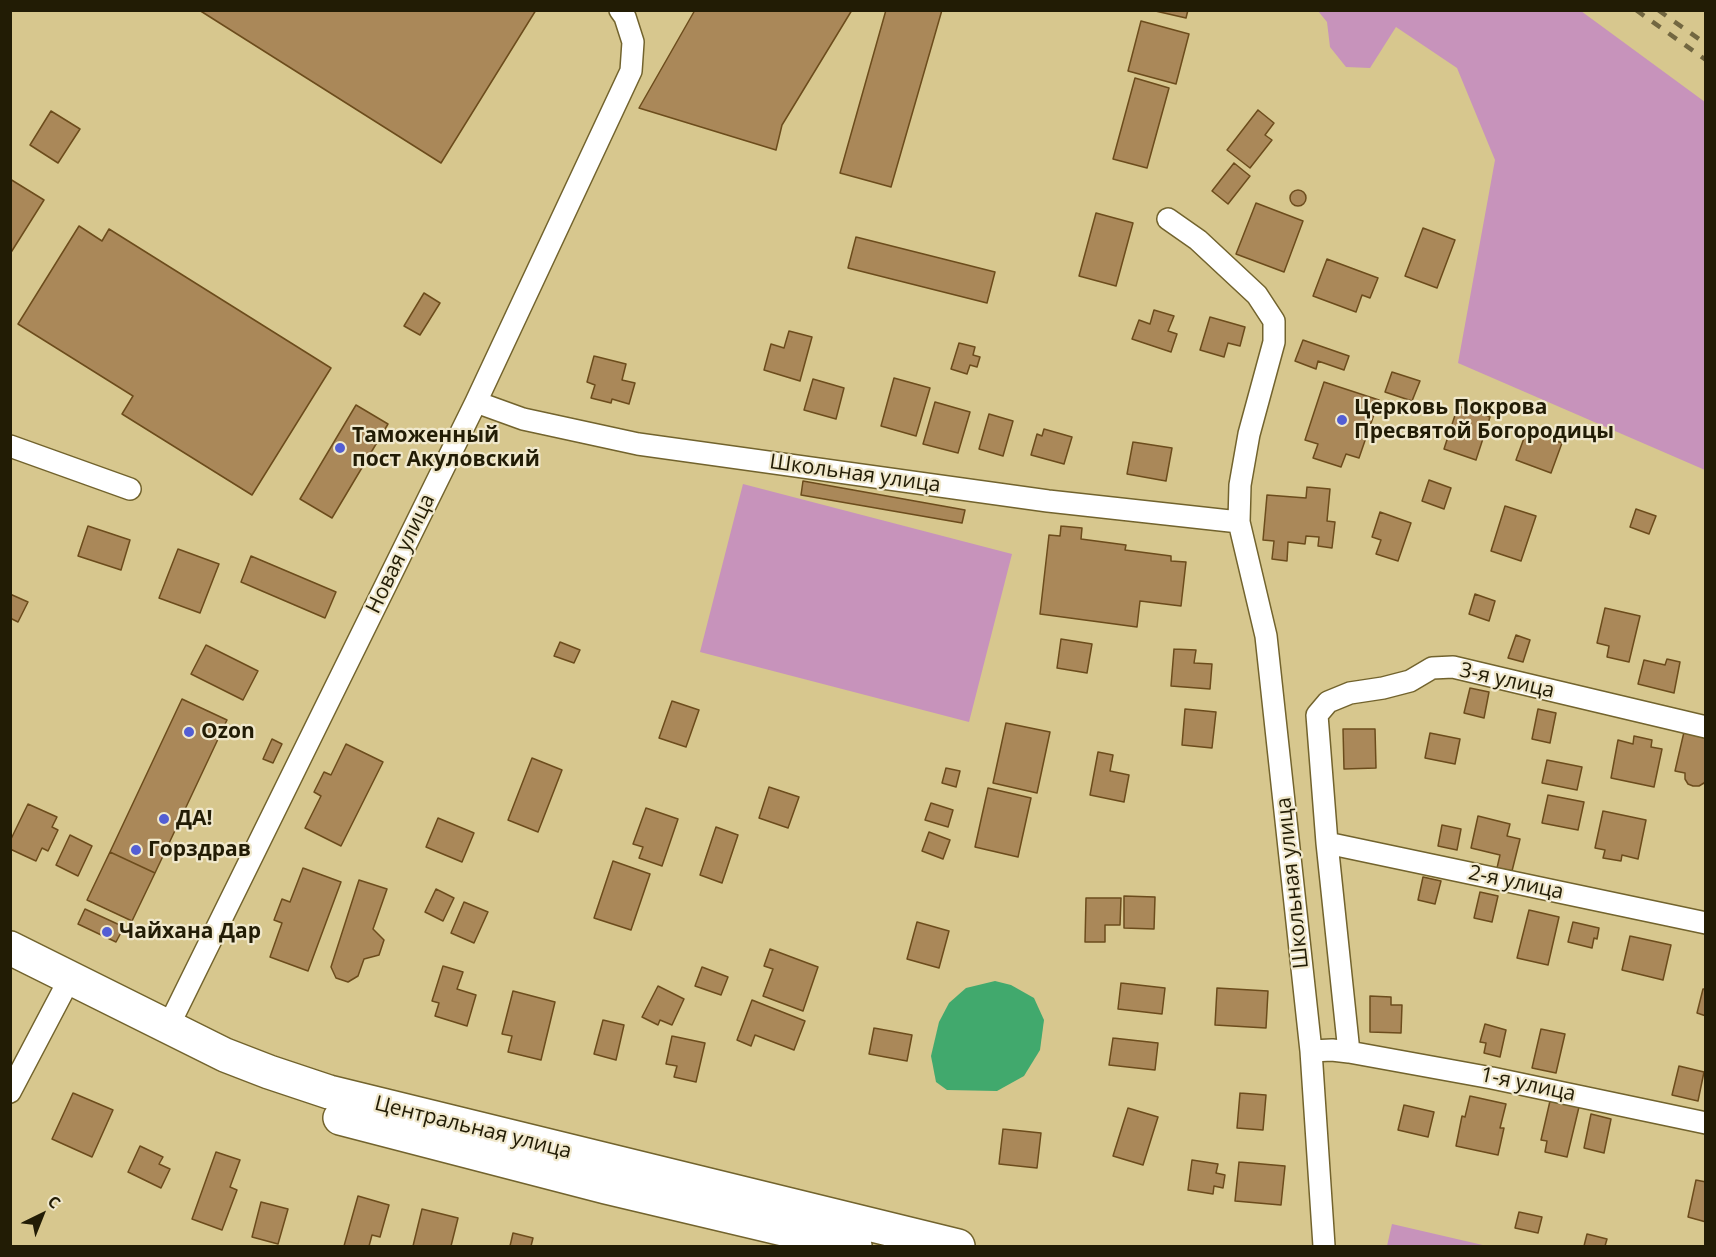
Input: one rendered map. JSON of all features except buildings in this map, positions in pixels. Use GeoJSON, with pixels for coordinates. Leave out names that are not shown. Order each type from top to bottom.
{"type":"FeatureCollection","features":[{"type":"Feature","properties":{"kind":"main road","name":"Центральная улица"},"geometry":{"type":"LineString","coordinates":[[10,948],[65,987],[225,1078],[299,1106],[606,1187],[855,1246]]}},
{"type":"Feature","properties":{"kind":"main road","name":"Центральная улица"},"geometry":{"type":"LineString","coordinates":[[10,971],[65,987],[168,1027],[225,1055],[329,1092],[958,1246]]}},
{"type":"Feature","properties":{"kind":"street","name":"Новая улица"},"geometry":{"type":"LineString","coordinates":[[168,1027],[476,402],[631,71],[633,42],[625,17],[620,10]]}},
{"type":"Feature","properties":{"kind":"street","name":"Школьная улица"},"geometry":{"type":"LineString","coordinates":[[1168,219],[1198,240],[1257,295],[1274,321],[1274,342],[1249,434],[1240,485],[1239,522],[1266,636],[1311,1051],[1324,1246]]}},
{"type":"Feature","properties":{"kind":"street","name":"Школьная улица"},"geometry":{"type":"LineString","coordinates":[[476,402],[523,419],[638,444],[1048,501],[1239,522]]}},
{"type":"Feature","properties":{"kind":"street"},"geometry":{"type":"LineString","coordinates":[[10,446],[130,489]]}},
{"type":"Feature","properties":{"kind":"street","name":"3-я улица"},"geometry":{"type":"LineString","coordinates":[[1327,843],[1317,715],[1328,702],[1350,693],[1410,681],[1432,668],[1453,668],[1706,727]]}},
{"type":"Feature","properties":{"kind":"street"},"geometry":{"type":"LineString","coordinates":[[1327,843],[1349,1052]]}},
{"type":"Feature","properties":{"kind":"street","name":"2-я улица"},"geometry":{"type":"LineString","coordinates":[[1327,843],[1706,922]]}},
{"type":"Feature","properties":{"kind":"street"},"geometry":{"type":"LineString","coordinates":[[10,1092],[65,987]]}},
{"type":"Feature","properties":{"kind":"street","name":"1-я улица"},"geometry":{"type":"LineString","coordinates":[[1311,1051],[1349,1052],[1492,1078],[1706,1123]]}},
{"type":"Feature","properties":{"kind":"shaded area"},"geometry":{"type":"Polygon","coordinates":[[[1318,11],[1581,11],[1705,102],[1705,470],[1458,363],[1495,160],[1457,68],[1396,27],[1370,68],[1346,67],[1330,47],[1327,22],[1318,11]]]}},
{"type":"Feature","properties":{"kind":"shaded area"},"geometry":{"type":"Polygon","coordinates":[[[743,484],[1012,554],[969,722],[700,652],[743,484]]]}},
{"type":"Feature","properties":{"kind":"shaded area"},"geometry":{"type":"Polygon","coordinates":[[[995,981],[1011,985],[1034,998],[1044,1020],[1040,1050],[1024,1076],[997,1091],[947,1090],[936,1082],[931,1056],[939,1022],[949,1003],[966,988],[995,981]]]}},
{"type":"Feature","properties":{"kind":"shaded area"},"geometry":{"type":"Polygon","coordinates":[[[1392,1224],[1487,1246],[1387,1246],[1392,1224]]]}},
{"type":"Feature","properties":{"kind":"railway"},"geometry":{"type":"LineString","coordinates":[[1636,10],[1706,60]]}},
{"type":"Feature","properties":{"kind":"railway"},"geometry":{"type":"LineString","coordinates":[[1658,10],[1706,44]]}},
{"type":"Feature","properties":{"kind":"place","name":"Церковь Покрова Пресвятой Богородицы"},"geometry":{"type":"Point","coordinates":[1342,420]}},
{"type":"Feature","properties":{"kind":"place","name":"Таможенный пост Акуловский"},"geometry":{"type":"Point","coordinates":[340,448]}},
{"type":"Feature","properties":{"kind":"place","name":"Ozon"},"geometry":{"type":"Point","coordinates":[189,732]}},
{"type":"Feature","properties":{"kind":"place","name":"ДА!"},"geometry":{"type":"Point","coordinates":[164,819]}},
{"type":"Feature","properties":{"kind":"place","name":"Горздрав"},"geometry":{"type":"Point","coordinates":[136,850]}},
{"type":"Feature","properties":{"kind":"place","name":"Чайхана Дар"},"geometry":{"type":"Point","coordinates":[107,932]}}]}
